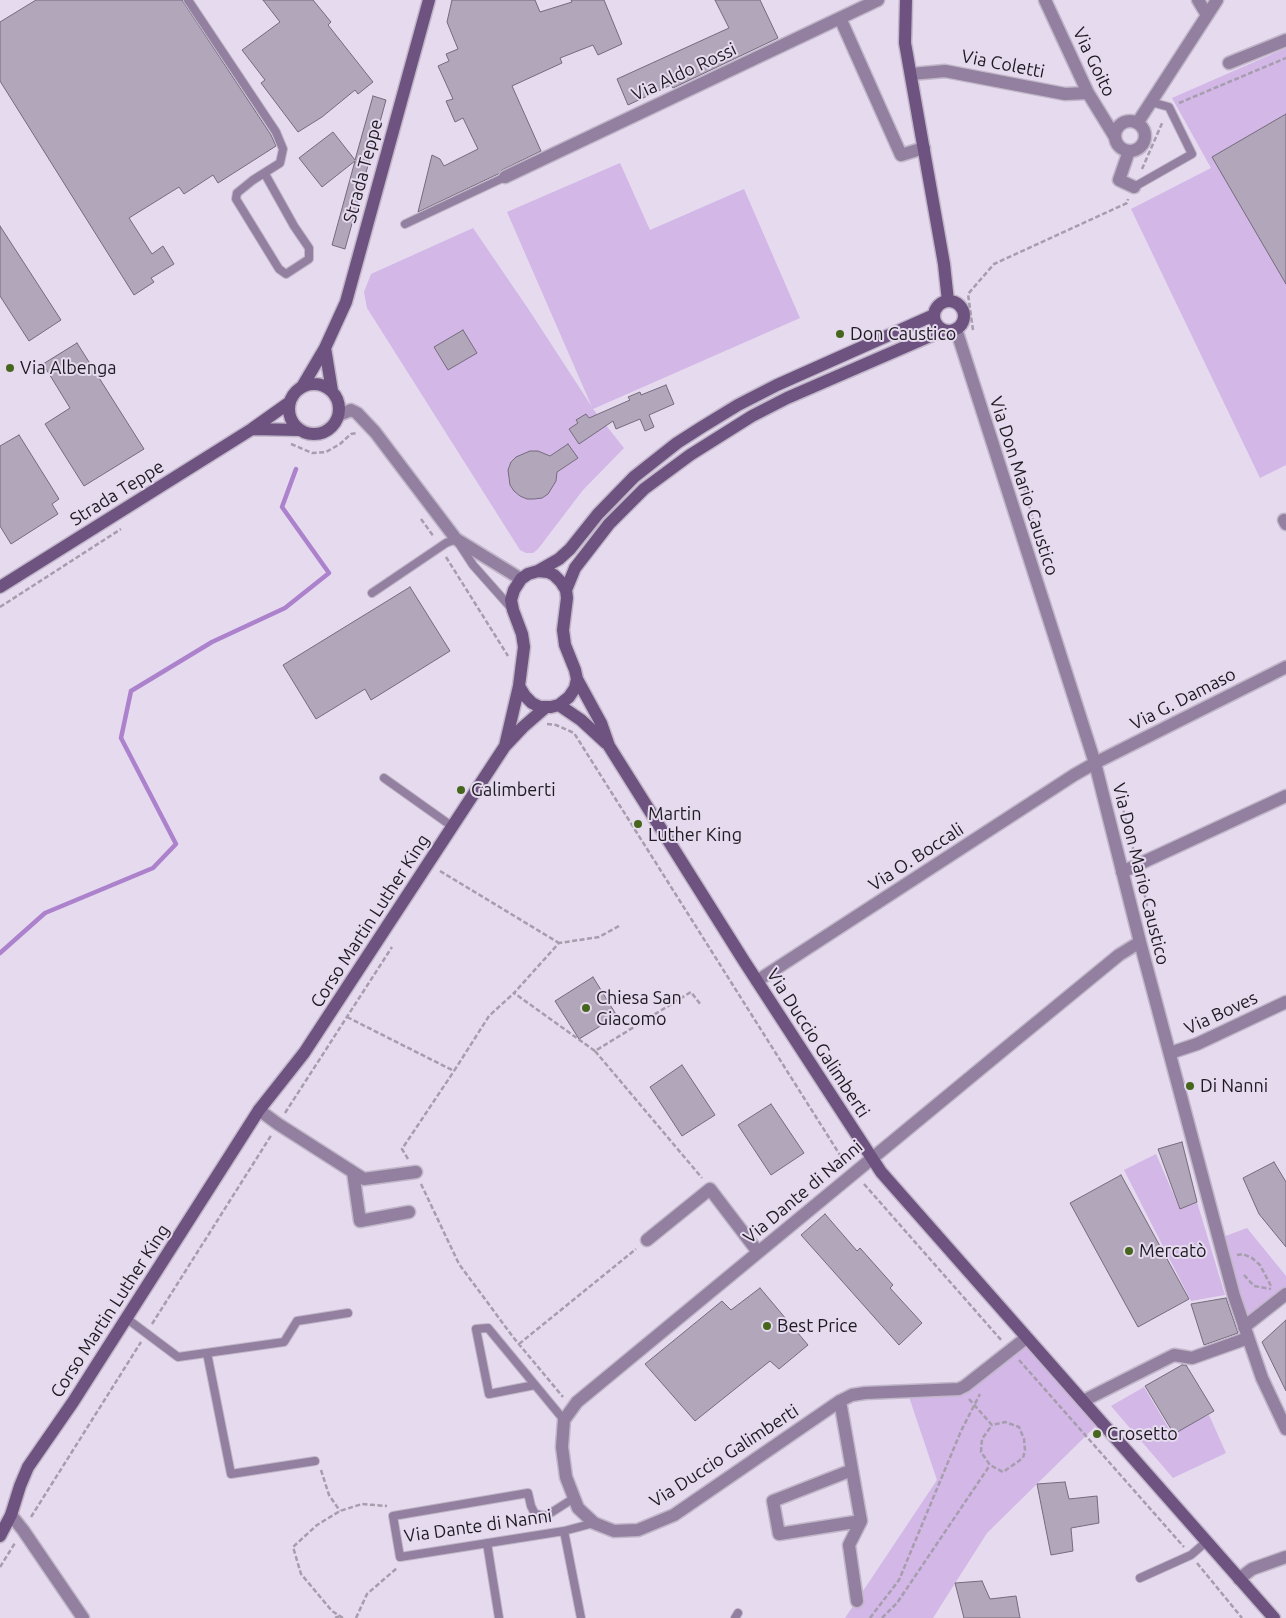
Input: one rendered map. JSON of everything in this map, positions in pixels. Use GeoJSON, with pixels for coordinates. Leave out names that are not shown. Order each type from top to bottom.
{"type":"FeatureCollection","features":[{"type":"Feature","properties":{"kind":"street","name":"Strada Teppe"},"geometry":{"type":"LineString","coordinates":[[302,387],[325,348],[346,302],[429,0]]}},
{"type":"Feature","properties":{"kind":"street","name":"Via Aldo Rossi"},"geometry":{"type":"LineString","coordinates":[[505,176],[878,0]]}},
{"type":"Feature","properties":{"kind":"street"},"geometry":{"type":"LineString","coordinates":[[906,0],[905,43],[945,267],[948,301]]}},
{"type":"Feature","properties":{"kind":"street","name":"Via Goito"},"geometry":{"type":"LineString","coordinates":[[1045,0],[1088,93],[1115,137]]}},
{"type":"Feature","properties":{"kind":"street"},"geometry":{"type":"LineString","coordinates":[[1198,0],[1207,15]]}},
{"type":"Feature","properties":{"kind":"street"},"geometry":{"type":"LineString","coordinates":[[1138,122],[1217,0]]}},
{"type":"Feature","properties":{"kind":"street"},"geometry":{"type":"LineString","coordinates":[[840,18],[901,155],[924,148]]}},
{"type":"Feature","properties":{"kind":"street"},"geometry":{"type":"LineString","coordinates":[[1229,63],[1286,40]]}},
{"type":"Feature","properties":{"kind":"street","name":"Via Coletti"},"geometry":{"type":"LineString","coordinates":[[910,74],[945,71],[1065,94],[1088,93]]}},
{"type":"Feature","properties":{"kind":"street"},"geometry":{"type":"LineString","coordinates":[[1129,120],[1138,122],[1145,130],[1145,140],[1139,149],[1129,151],[1119,147],[1115,137],[1117,128],[1129,120]]}},
{"type":"Feature","properties":{"kind":"street"},"geometry":{"type":"LineString","coordinates":[[1129,151],[1119,180],[1134,186]]}},
{"type":"Feature","properties":{"kind":"street"},"geometry":{"type":"LineString","coordinates":[[538,572],[570,550],[598,514],[634,477],[677,443],[702,427],[738,405],[777,385],[934,315],[938,306],[948,301],[962,307],[964,312],[962,323],[950,330],[787,398],[752,416],[690,455],[644,489],[609,524],[575,568],[566,590]]}},
{"type":"Feature","properties":{"kind":"street"},"geometry":{"type":"LineString","coordinates":[[934,315],[937,324],[950,330]]}},
{"type":"Feature","properties":{"kind":"street","name":"Via Don Mario Caustico"},"geometry":{"type":"LineString","coordinates":[[950,330],[1095,763],[1140,942],[1234,1296],[1262,1378],[1286,1429]]}},
{"type":"Feature","properties":{"kind":"street"},"geometry":{"type":"LineString","coordinates":[[325,348],[332,390],[340,406],[339,415],[331,429],[316,435],[307,434],[294,425],[290,418],[289,410],[292,396],[302,387],[310,384],[318,384],[332,390]]}},
{"type":"Feature","properties":{"kind":"street","name":"Strada Teppe"},"geometry":{"type":"LineString","coordinates":[[0,587],[252,429],[290,402]]}},
{"type":"Feature","properties":{"kind":"street"},"geometry":{"type":"LineString","coordinates":[[339,415],[351,410],[357,413],[375,432],[456,539],[521,579]]}},
{"type":"Feature","properties":{"kind":"street"},"geometry":{"type":"LineString","coordinates":[[252,429],[300,430]]}},
{"type":"Feature","properties":{"kind":"street"},"geometry":{"type":"LineString","coordinates":[[513,610],[511,600],[514,590],[521,579],[528,574],[548,572],[561,582],[566,590]]}},
{"type":"Feature","properties":{"kind":"street","name":"Via Duccio Galimberti"},"geometry":{"type":"LineString","coordinates":[[566,590],[567,598],[563,630],[565,645],[577,679],[601,723],[609,746],[757,982],[881,1172],[1274,1618]]}},
{"type":"Feature","properties":{"kind":"street","name":"Corso Martin Luther King"},"geometry":{"type":"LineString","coordinates":[[505,746],[519,686],[524,647],[522,634],[513,610]]}},
{"type":"Feature","properties":{"kind":"street","name":"Via G. Damaso"},"geometry":{"type":"LineString","coordinates":[[1095,763],[1286,666]]}},
{"type":"Feature","properties":{"kind":"street"},"geometry":{"type":"LineString","coordinates":[[519,686],[532,703],[546,707],[558,705],[569,697],[575,688],[577,679]]}},
{"type":"Feature","properties":{"kind":"street","name":"Via Duccio Galimberti"},"geometry":{"type":"LineString","coordinates":[[558,705],[581,720],[609,746]]}},
{"type":"Feature","properties":{"kind":"street","name":"Corso Martin Luther King"},"geometry":{"type":"LineString","coordinates":[[0,1536],[11,1515],[28,1467],[73,1402],[258,1110],[304,1053],[505,746],[546,707]]}},
{"type":"Feature","properties":{"kind":"street","name":"Via O. Boccali"},"geometry":{"type":"LineString","coordinates":[[757,982],[1095,763]]}},
{"type":"Feature","properties":{"kind":"street"},"geometry":{"type":"LineString","coordinates":[[1122,872],[1286,796]]}},
{"type":"Feature","properties":{"kind":"street","name":"Via Dante di Nanni"},"geometry":{"type":"LineString","coordinates":[[594,1523],[578,1508],[566,1477],[562,1447],[564,1420],[577,1402],[1119,955],[1140,942]]}},
{"type":"Feature","properties":{"kind":"street","name":"Via Boves"},"geometry":{"type":"LineString","coordinates":[[1170,1053],[1197,1044],[1286,1002]]}},
{"type":"Feature","properties":{"kind":"street"},"geometry":{"type":"LineString","coordinates":[[258,1110],[364,1179],[416,1172]]}},
{"type":"Feature","properties":{"kind":"street"},"geometry":{"type":"LineString","coordinates":[[353,1172],[360,1221],[409,1212]]}},
{"type":"Feature","properties":{"kind":"street"},"geometry":{"type":"LineString","coordinates":[[647,1240],[710,1189],[758,1252]]}},
{"type":"Feature","properties":{"kind":"street"},"geometry":{"type":"LineString","coordinates":[[1082,1402],[1174,1355],[1192,1358],[1246,1332],[1280,1294]]}},
{"type":"Feature","properties":{"kind":"street"},"geometry":{"type":"LineString","coordinates":[[959,1389],[1026,1338]]}},
{"type":"Feature","properties":{"kind":"street","name":"Via Duccio Galimberti"},"geometry":{"type":"LineString","coordinates":[[594,1523],[614,1531],[638,1530],[674,1514],[840,1401],[852,1395],[959,1389]]}},
{"type":"Feature","properties":{"kind":"street"},"geometry":{"type":"LineString","coordinates":[[840,1401],[861,1521],[849,1545],[857,1601]]}},
{"type":"Feature","properties":{"kind":"street"},"geometry":{"type":"LineString","coordinates":[[852,1470],[773,1501],[779,1534],[861,1521]]}},
{"type":"Feature","properties":{"kind":"street"},"geometry":{"type":"LineString","coordinates":[[11,1515],[83,1618]]}},
{"type":"Feature","properties":{"kind":"street"},"geometry":{"type":"LineString","coordinates":[[1239,1579],[1252,1569],[1286,1557]]}},
{"type":"Feature","properties":{"kind":"lane"},"geometry":{"type":"LineString","coordinates":[[188,0],[276,132],[283,149],[280,163],[253,180],[237,193],[236,199],[279,269],[286,274],[309,259],[309,248],[294,226],[265,174]]}},
{"type":"Feature","properties":{"kind":"lane"},"geometry":{"type":"LineString","coordinates":[[1134,186],[1192,154],[1169,107],[1151,102]]}},
{"type":"Feature","properties":{"kind":"lane"},"geometry":{"type":"LineString","coordinates":[[405,224],[505,176]]}},
{"type":"Feature","properties":{"kind":"lane"},"geometry":{"type":"LineString","coordinates":[[372,593],[456,539],[473,565],[513,610]]}},
{"type":"Feature","properties":{"kind":"lane"},"geometry":{"type":"LineString","coordinates":[[384,778],[453,827]]}},
{"type":"Feature","properties":{"kind":"lane"},"geometry":{"type":"LineString","coordinates":[[126,1318],[178,1357],[284,1342],[297,1321],[348,1313]]}},
{"type":"Feature","properties":{"kind":"lane"},"geometry":{"type":"LineString","coordinates":[[535,1385],[489,1394],[476,1328],[488,1328],[564,1420]]}},
{"type":"Feature","properties":{"kind":"lane"},"geometry":{"type":"LineString","coordinates":[[208,1353],[231,1474],[315,1461]]}},
{"type":"Feature","properties":{"kind":"lane","name":"Via Dante di Nanni"},"geometry":{"type":"LineString","coordinates":[[574,1498],[546,1516],[536,1514],[531,1506],[528,1493],[393,1516],[400,1557],[564,1531],[594,1523]]}},
{"type":"Feature","properties":{"kind":"lane","name":"Via Dante di Nanni"},"geometry":{"type":"LineString","coordinates":[[564,1531],[581,1618]]}},
{"type":"Feature","properties":{"kind":"lane"},"geometry":{"type":"LineString","coordinates":[[1140,1578],[1191,1555],[1206,1542]]}},
{"type":"Feature","properties":{"kind":"lane"},"geometry":{"type":"LineString","coordinates":[[487,1543],[499,1618]]}},
{"type":"Feature","properties":{"kind":"path"},"geometry":{"type":"LineString","coordinates":[[973,335],[968,294],[994,264],[1127,203],[1169,107],[1286,58]]}},
{"type":"Feature","properties":{"kind":"path"},"geometry":{"type":"LineString","coordinates":[[287,442],[305,451],[319,453],[331,449],[351,434],[357,433],[362,435]]}},
{"type":"Feature","properties":{"kind":"path"},"geometry":{"type":"LineString","coordinates":[[421,519],[508,654],[507,663]]}},
{"type":"Feature","properties":{"kind":"path"},"geometry":{"type":"LineString","coordinates":[[0,607],[124,528]]}},
{"type":"Feature","properties":{"kind":"path"},"geometry":{"type":"LineString","coordinates":[[542,724],[556,725],[574,734],[843,1162],[854,1172],[1191,1555],[1242,1618]]}},
{"type":"Feature","properties":{"kind":"path"},"geometry":{"type":"LineString","coordinates":[[440,871],[559,943]]}},
{"type":"Feature","properties":{"kind":"path"},"geometry":{"type":"LineString","coordinates":[[572,1408],[519,1344],[459,1264],[416,1172],[402,1149],[489,1016],[514,993],[559,943],[599,937],[619,926]]}},
{"type":"Feature","properties":{"kind":"path"},"geometry":{"type":"LineString","coordinates":[[0,1567],[394,943]]}},
{"type":"Feature","properties":{"kind":"path"},"geometry":{"type":"LineString","coordinates":[[595,1051],[691,992],[701,1005]]}},
{"type":"Feature","properties":{"kind":"path"},"geometry":{"type":"LineString","coordinates":[[514,993],[595,1051],[710,1189]]}},
{"type":"Feature","properties":{"kind":"path"},"geometry":{"type":"LineString","coordinates":[[347,1017],[454,1071]]}},
{"type":"Feature","properties":{"kind":"path"},"geometry":{"type":"LineString","coordinates":[[519,1344],[647,1240]]}},
{"type":"Feature","properties":{"kind":"path"},"geometry":{"type":"LineString","coordinates":[[1234,1256],[1243,1254],[1252,1258],[1260,1265],[1280,1294]]}},
{"type":"Feature","properties":{"kind":"path"},"geometry":{"type":"LineString","coordinates":[[1239,1270],[1254,1286],[1280,1294]]}},
{"type":"Feature","properties":{"kind":"path"},"geometry":{"type":"LineString","coordinates":[[959,1389],[992,1425]]}},
{"type":"Feature","properties":{"kind":"path"},"geometry":{"type":"LineString","coordinates":[[870,1618],[899,1580],[961,1431],[979,1395],[985,1389]]}},
{"type":"Feature","properties":{"kind":"path"},"geometry":{"type":"LineString","coordinates":[[1005,1422],[1019,1427],[1024,1439],[1025,1450],[1023,1458],[1003,1472],[990,1465],[981,1452],[982,1439],[992,1425],[1005,1422]]}},
{"type":"Feature","properties":{"kind":"path"},"geometry":{"type":"LineString","coordinates":[[315,1461],[320,1463],[328,1495],[340,1511]]}},
{"type":"Feature","properties":{"kind":"path"},"geometry":{"type":"LineString","coordinates":[[882,1618],[897,1604],[990,1465]]}},
{"type":"Feature","properties":{"kind":"path"},"geometry":{"type":"LineString","coordinates":[[342,1617],[332,1610],[301,1574],[293,1547],[318,1525],[340,1511],[362,1504],[393,1506],[398,1515]]}},
{"type":"Feature","properties":{"kind":"path"},"geometry":{"type":"LineString","coordinates":[[356,1618],[367,1594],[410,1556]]}},
{"type":"Feature","properties":{"kind":"path"},"geometry":{"type":"LineString","coordinates":[[335,1618],[342,1617]]}},
{"type":"Feature","properties":{"kind":"shaded area"},"geometry":{"type":"Polygon","coordinates":[[[1286,48],[1286,465],[1260,478],[1131,209],[1211,168],[1172,98],[1286,48]]]}},
{"type":"Feature","properties":{"kind":"shaded area"},"geometry":{"type":"Polygon","coordinates":[[[620,163],[650,230],[744,189],[800,318],[593,409],[624,448],[583,490],[538,549],[533,553],[526,553],[520,550],[367,308],[364,292],[371,274],[473,228],[592,407],[507,212],[620,163]]]}},
{"type":"Feature","properties":{"kind":"shaded area"},"geometry":{"type":"Polygon","coordinates":[[[1156,1154],[1180,1209],[1197,1202],[1225,1295],[1191,1301],[1124,1170],[1156,1154]]]}},
{"type":"Feature","properties":{"kind":"shaded area"},"geometry":{"type":"Polygon","coordinates":[[[1247,1228],[1286,1276],[1286,1289],[1247,1319],[1223,1237],[1247,1228]]]}},
{"type":"Feature","properties":{"kind":"shaded area"},"geometry":{"type":"Polygon","coordinates":[[[1026,1338],[1100,1422],[987,1533],[933,1618],[845,1618],[937,1480],[907,1391],[959,1389],[1026,1338]]]}},
{"type":"Feature","properties":{"kind":"shaded area"},"geometry":{"type":"Polygon","coordinates":[[[1144,1387],[1171,1432],[1209,1415],[1226,1453],[1173,1478],[1111,1406],[1144,1387]]]}},
{"type":"Feature","properties":{"kind":"building"},"geometry":{"type":"Polygon","coordinates":[[[36,0],[182,0],[271,135],[276,146],[218,183],[213,175],[184,194],[179,187],[129,218],[152,254],[163,246],[174,264],[151,278],[154,282],[134,295],[0,81],[0,22],[36,0]]]}},
{"type":"Feature","properties":{"kind":"building"},"geometry":{"type":"Polygon","coordinates":[[[263,0],[313,0],[331,22],[328,25],[373,82],[358,94],[355,90],[322,117],[298,132],[261,83],[265,80],[242,50],[280,22],[263,0]]]}},
{"type":"Feature","properties":{"kind":"building"},"geometry":{"type":"Polygon","coordinates":[[[452,0],[535,0],[540,12],[572,2],[571,0],[604,0],[622,44],[598,55],[593,45],[560,58],[562,63],[512,86],[541,151],[502,170],[498,174],[418,212],[432,155],[440,159],[444,166],[478,149],[463,118],[455,122],[446,101],[453,99],[438,66],[449,61],[446,54],[458,49],[447,22],[452,0]]]}},
{"type":"Feature","properties":{"kind":"building"},"geometry":{"type":"Polygon","coordinates":[[[715,0],[760,0],[778,38],[673,88],[671,85],[628,105],[617,79],[729,28],[715,0]]]}},
{"type":"Feature","properties":{"kind":"building"},"geometry":{"type":"Polygon","coordinates":[[[373,96],[386,100],[345,249],[332,245],[355,161],[322,187],[299,158],[333,132],[355,160],[373,96]]]}},
{"type":"Feature","properties":{"kind":"building"},"geometry":{"type":"Polygon","coordinates":[[[1286,114],[1286,284],[1212,157],[1286,114]]]}},
{"type":"Feature","properties":{"kind":"building"},"geometry":{"type":"Polygon","coordinates":[[[0,226],[61,320],[29,341],[0,296],[0,226]]]}},
{"type":"Feature","properties":{"kind":"building"},"geometry":{"type":"Polygon","coordinates":[[[463,330],[477,353],[448,370],[434,347],[463,330]]]}},
{"type":"Feature","properties":{"kind":"building"},"geometry":{"type":"Polygon","coordinates":[[[77,343],[144,449],[84,486],[45,424],[70,408],[43,364],[77,343]]]}},
{"type":"Feature","properties":{"kind":"building"},"geometry":{"type":"Polygon","coordinates":[[[666,385],[674,404],[649,415],[654,427],[645,431],[640,419],[616,429],[613,421],[579,444],[569,429],[578,423],[576,420],[586,414],[589,418],[630,400],[628,397],[640,392],[641,395],[666,385]]]}},
{"type":"Feature","properties":{"kind":"building"},"geometry":{"type":"Polygon","coordinates":[[[19,435],[59,499],[52,504],[58,514],[11,544],[0,526],[0,446],[19,435]]]}},
{"type":"Feature","properties":{"kind":"building"},"geometry":{"type":"Polygon","coordinates":[[[568,444],[578,458],[557,472],[556,481],[548,494],[542,498],[527,499],[514,491],[510,485],[508,470],[511,462],[516,457],[530,451],[538,451],[550,456],[568,444]]]}},
{"type":"Feature","properties":{"kind":"building"},"geometry":{"type":"Polygon","coordinates":[[[410,587],[450,651],[371,700],[365,689],[316,719],[283,665],[410,587]]]}},
{"type":"Feature","properties":{"kind":"building","name":"Chiesa San Giacomo"},"geometry":{"type":"Polygon","coordinates":[[[593,977],[617,1016],[579,1039],[555,1001],[593,977]]]}},
{"type":"Feature","properties":{"kind":"building"},"geometry":{"type":"Polygon","coordinates":[[[682,1065],[715,1115],[682,1136],[650,1087],[682,1065]]]}},
{"type":"Feature","properties":{"kind":"building"},"geometry":{"type":"Polygon","coordinates":[[[771,1104],[804,1153],[771,1175],[738,1125],[771,1104]]]}},
{"type":"Feature","properties":{"kind":"building"},"geometry":{"type":"Polygon","coordinates":[[[1182,1142],[1197,1202],[1180,1209],[1158,1149],[1182,1142]]]}},
{"type":"Feature","properties":{"kind":"building"},"geometry":{"type":"Polygon","coordinates":[[[1274,1162],[1286,1182],[1286,1247],[1259,1214],[1243,1178],[1274,1162]]]}},
{"type":"Feature","properties":{"kind":"building","name":"Mercatò"},"geometry":{"type":"Polygon","coordinates":[[[1121,1175],[1189,1299],[1138,1327],[1070,1203],[1121,1175]]]}},
{"type":"Feature","properties":{"kind":"building"},"geometry":{"type":"Polygon","coordinates":[[[825,1214],[857,1251],[860,1248],[893,1285],[890,1288],[922,1323],[899,1345],[801,1235],[825,1214]]]}},
{"type":"Feature","properties":{"kind":"building"},"geometry":{"type":"Polygon","coordinates":[[[760,1288],[808,1345],[779,1369],[770,1361],[695,1421],[645,1364],[722,1301],[731,1310],[760,1288]]]}},
{"type":"Feature","properties":{"kind":"building"},"geometry":{"type":"Polygon","coordinates":[[[1226,1298],[1238,1333],[1204,1345],[1191,1304],[1226,1298]]]}},
{"type":"Feature","properties":{"kind":"building"},"geometry":{"type":"Polygon","coordinates":[[[1286,1320],[1286,1391],[1262,1342],[1286,1320]]]}},
{"type":"Feature","properties":{"kind":"building"},"geometry":{"type":"Polygon","coordinates":[[[1182,1365],[1186,1365],[1214,1411],[1174,1434],[1145,1386],[1182,1365]]]}},
{"type":"Feature","properties":{"kind":"building"},"geometry":{"type":"Polygon","coordinates":[[[1065,1482],[1069,1499],[1097,1496],[1099,1523],[1071,1528],[1073,1551],[1051,1555],[1037,1484],[1065,1482]]]}},
{"type":"Feature","properties":{"kind":"building"},"geometry":{"type":"Polygon","coordinates":[[[982,1581],[990,1599],[1016,1596],[1020,1618],[964,1618],[955,1583],[982,1581]]]}},
{"type":"Feature","properties":{"kind":"waterway"},"geometry":{"type":"LineString","coordinates":[[0,953],[45,913],[153,868],[176,844],[121,738],[131,691],[212,642],[285,608],[329,573],[282,507],[296,469]]}},
{"type":"Feature","properties":{"kind":"place","name":"Don Caustico"},"geometry":{"type":"Point","coordinates":[840,334]}},
{"type":"Feature","properties":{"kind":"place","name":"Via Albenga"},"geometry":{"type":"Point","coordinates":[10,368]}},
{"type":"Feature","properties":{"kind":"place","name":"Galimberti"},"geometry":{"type":"Point","coordinates":[461,790]}},
{"type":"Feature","properties":{"kind":"place","name":"Martin Luther King"},"geometry":{"type":"Point","coordinates":[638,824]}},
{"type":"Feature","properties":{"kind":"place","name":"Chiesa San Giacomo"},"geometry":{"type":"Point","coordinates":[586,1008]}},
{"type":"Feature","properties":{"kind":"place","name":"Di Nanni"},"geometry":{"type":"Point","coordinates":[1190,1086]}},
{"type":"Feature","properties":{"kind":"place","name":"Mercatò"},"geometry":{"type":"Point","coordinates":[1129,1251]}},
{"type":"Feature","properties":{"kind":"place","name":"Best Price"},"geometry":{"type":"Point","coordinates":[767,1326]}},
{"type":"Feature","properties":{"kind":"place","name":"Crosetto"},"geometry":{"type":"Point","coordinates":[1097,1434]}}]}
